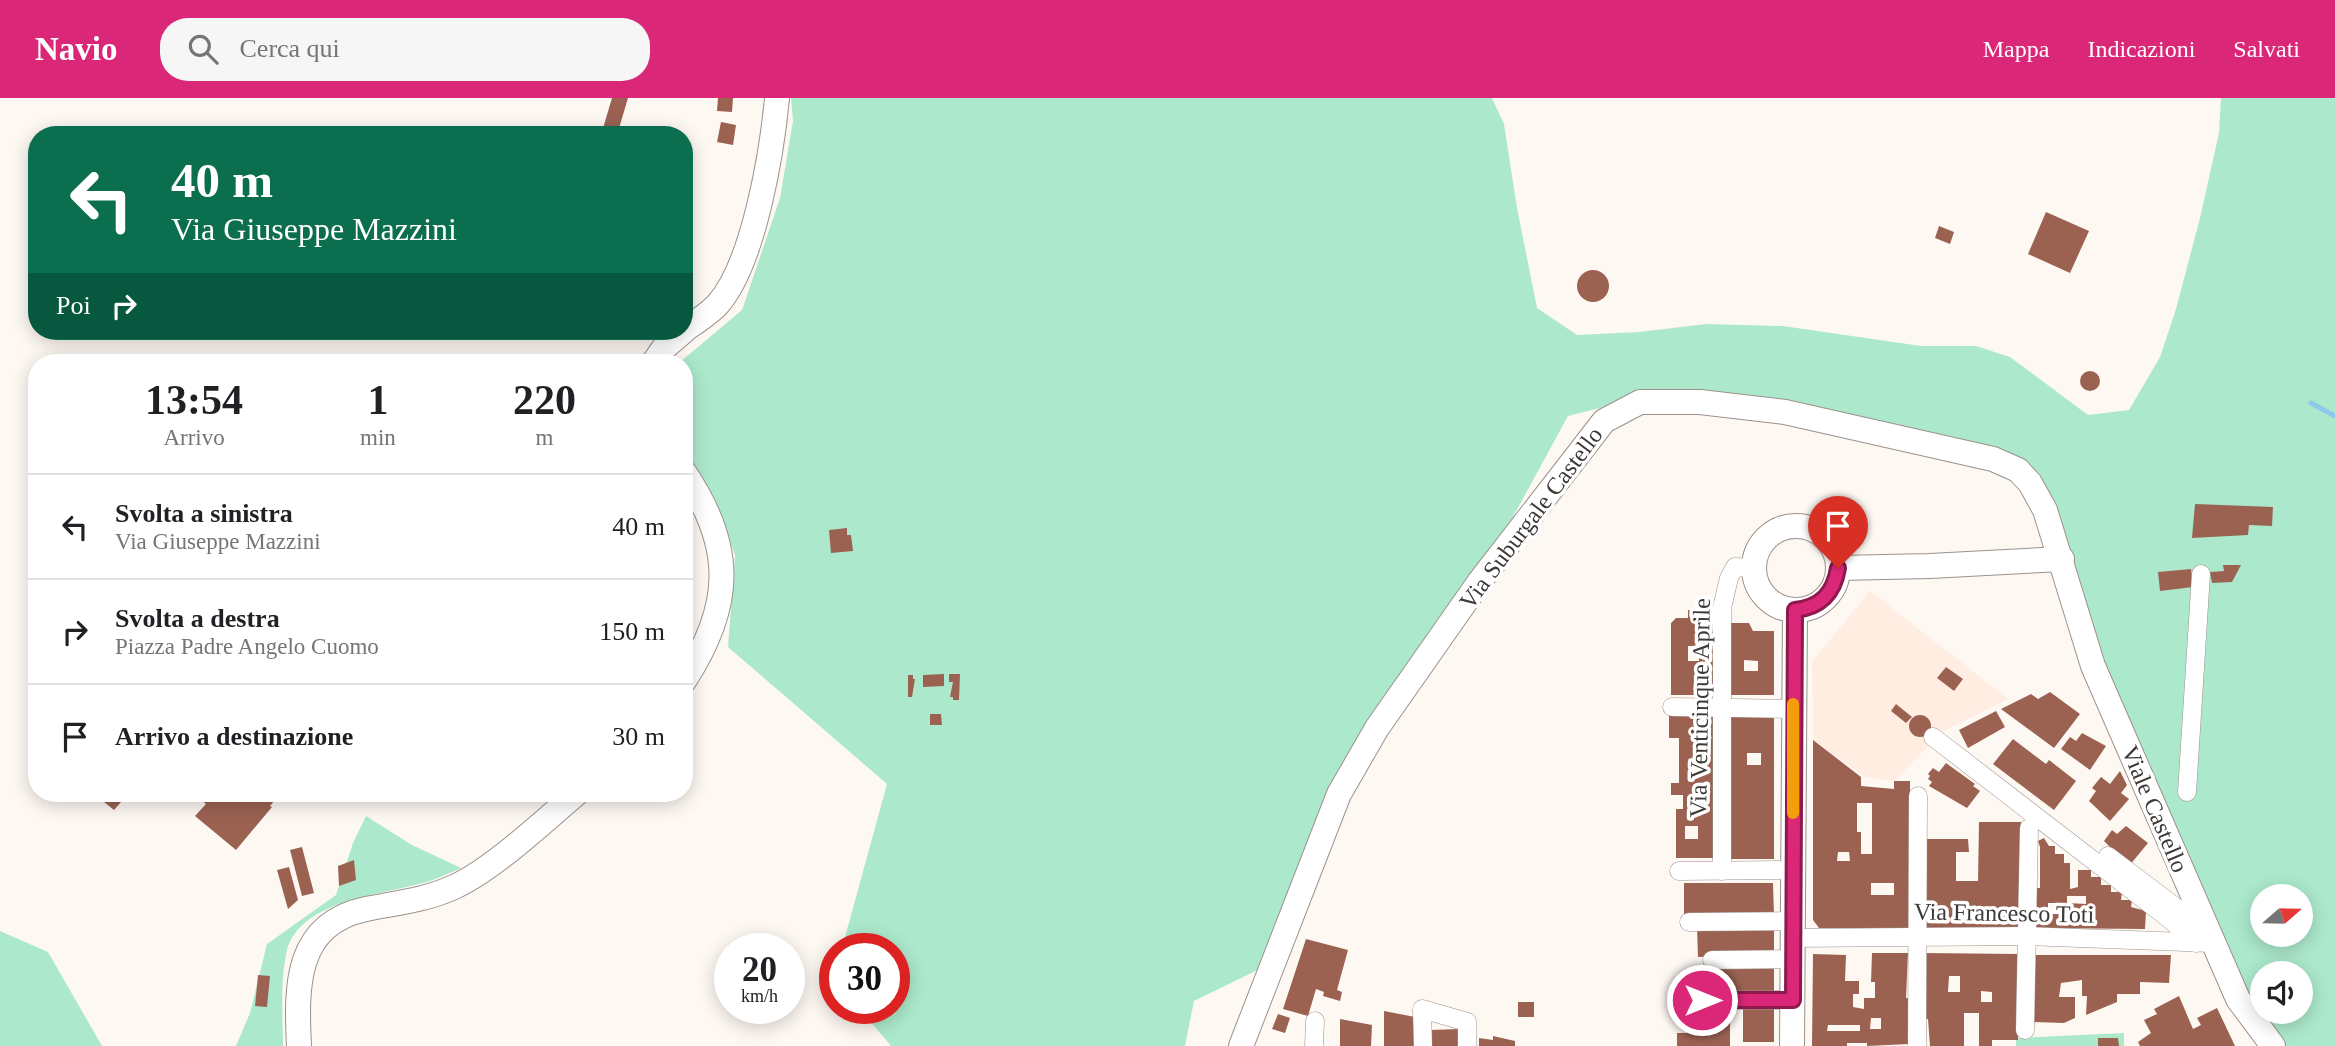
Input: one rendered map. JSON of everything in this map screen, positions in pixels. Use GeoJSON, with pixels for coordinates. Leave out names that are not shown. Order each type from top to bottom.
{"type":"FeatureCollection","features":[{"type":"Feature","properties":{"kind":"street"},"geometry":{"type":"LineString","coordinates":[[693,324],[718,304],[743,263],[767,165],[776,98]]}},
{"type":"Feature","properties":{"kind":"street"},"geometry":{"type":"LineString","coordinates":[[660,354],[674,340]]}},
{"type":"Feature","properties":{"kind":"street","name":"Via Suburgale Castello"},"geometry":{"type":"LineString","coordinates":[[1241,1046],[1339,794],[1377,728],[1480,581],[1604,421],[1640,402],[1700,402],[1785,412],[2006,463],[2030,483],[2045,510],[2062,559]]}},
{"type":"Feature","properties":{"kind":"street"},"geometry":{"type":"LineString","coordinates":[[693,487],[708,511],[718,542],[723,572],[721,599],[713,628],[693,665]]}},
{"type":"Feature","properties":{"kind":"street"},"geometry":{"type":"LineString","coordinates":[[1796,526],[1821,533],[1836,555],[1838,568],[1830,593],[1808,609],[1795,610],[1779,607],[1766,597],[1757,584],[1754,568],[1762,543],[1783,528],[1796,526]]}},
{"type":"Feature","properties":{"kind":"street"},"geometry":{"type":"LineString","coordinates":[[1838,568],[2062,559]]}},
{"type":"Feature","properties":{"kind":"street","name":"Viale Castello"},"geometry":{"type":"LineString","coordinates":[[2062,559],[2093,666],[2204,943],[2266,1039]]}},
{"type":"Feature","properties":{"kind":"street","name":"Via Venticinque Aprile"},"geometry":{"type":"LineString","coordinates":[[1722,871],[1723,608],[1726,589],[1735,567],[1754,568]]}},
{"type":"Feature","properties":{"kind":"street"},"geometry":{"type":"LineString","coordinates":[[2187,792],[2201,574]]}},
{"type":"Feature","properties":{"kind":"street"},"geometry":{"type":"LineString","coordinates":[[1792,1046],[1795,610]]}},
{"type":"Feature","properties":{"kind":"street"},"geometry":{"type":"LineString","coordinates":[[1672,707],[1793,709]]}},
{"type":"Feature","properties":{"kind":"street"},"geometry":{"type":"LineString","coordinates":[[1933,737],[2204,943]]}},
{"type":"Feature","properties":{"kind":"street"},"geometry":{"type":"LineString","coordinates":[[1990,768],[2177,908],[2204,943]]}},
{"type":"Feature","properties":{"kind":"street"},"geometry":{"type":"LineString","coordinates":[[1917,1046],[1918,796]]}},
{"type":"Feature","properties":{"kind":"street"},"geometry":{"type":"LineString","coordinates":[[299,1046],[297,1013],[300,977],[311,946],[325,928],[357,912],[428,897],[467,881],[566,802]]}},
{"type":"Feature","properties":{"kind":"street"},"geometry":{"type":"LineString","coordinates":[[2025,1030],[2029,828]]}},
{"type":"Feature","properties":{"kind":"street"},"geometry":{"type":"LineString","coordinates":[[1679,871],[1793,870]]}},
{"type":"Feature","properties":{"kind":"street"},"geometry":{"type":"LineString","coordinates":[[1689,922],[1794,939]]}},
{"type":"Feature","properties":{"kind":"street","name":"Via Francesco Toti"},"geometry":{"type":"LineString","coordinates":[[1794,939],[2027,936],[2204,943]]}},
{"type":"Feature","properties":{"kind":"street"},"geometry":{"type":"LineString","coordinates":[[1712,960],[1794,939]]}},
{"type":"Feature","properties":{"kind":"street"},"geometry":{"type":"LineString","coordinates":[[1702,1000],[1793,1000]]}},
{"type":"Feature","properties":{"kind":"street"},"geometry":{"type":"LineString","coordinates":[[1423,1046],[1422,1009],[1467,1022],[1467,1046]]}},
{"type":"Feature","properties":{"kind":"street"},"geometry":{"type":"LineString","coordinates":[[1314,1046],[1315,1021]]}},
{"type":"Feature","properties":{"kind":"shaded area"},"geometry":{"type":"Polygon","coordinates":[[[1870,591],[2008,699],[1942,732],[1894,781],[1865,777],[1813,740],[1812,662],[1870,591]]]}},
{"type":"Feature","properties":{"kind":"green space"},"geometry":{"type":"Polygon","coordinates":[[[791,98],[1492,98],[1504,124],[1537,308],[1577,335],[1639,332],[1706,324],[1783,326],[1921,346],[1976,346],[2010,357],[2088,415],[2129,410],[2160,357],[2176,309],[2219,133],[2221,98],[2335,98],[2335,1046],[2283,1046],[2264,1024],[2313,1024],[2313,961],[2250,961],[2250,1008],[2246,1003],[2184,875],[2047,509],[2008,461],[1640,398],[1568,416],[1501,539],[1339,775],[1280,959],[1194,1001],[1185,1046],[891,1046],[872,1024],[910,1024],[910,933],[846,933],[887,784],[728,647],[735,555],[714,497],[693,464],[693,354],[690,354],[742,310],[780,198],[793,121],[791,98]]]}},
{"type":"Feature","properties":{"kind":"green space"},"geometry":{"type":"Polygon","coordinates":[[[366,816],[412,845],[461,868],[430,881],[344,902],[306,922],[293,936],[286,955],[282,989],[283,1046],[236,1046],[250,1013],[267,944],[336,895],[353,843],[366,816]]]}},
{"type":"Feature","properties":{"kind":"green space"},"geometry":{"type":"Polygon","coordinates":[[[0,931],[48,952],[102,1046],[0,1046],[0,931]]]}},
{"type":"Feature","properties":{"kind":"green space"},"geometry":{"type":"Polygon","coordinates":[[[2124,1033],[2124,1046],[2016,1046],[2016,1038],[2124,1033]]]}},
{"type":"Feature","properties":{"kind":"building"},"geometry":{"type":"Polygon","coordinates":[[[612,98],[628,98],[620,126],[604,126],[612,98]]]}},
{"type":"Feature","properties":{"kind":"building"},"geometry":{"type":"Polygon","coordinates":[[[718,98],[733,98],[732,112],[717,111],[718,98]]]}},
{"type":"Feature","properties":{"kind":"building"},"geometry":{"type":"Polygon","coordinates":[[[721,122],[736,125],[733,145],[717,142],[721,122]]]}},
{"type":"Feature","properties":{"kind":"building"},"geometry":{"type":"Polygon","coordinates":[[[2046,212],[2089,231],[2070,273],[2028,254],[2046,212]]]}},
{"type":"Feature","properties":{"kind":"building"},"geometry":{"type":"Polygon","coordinates":[[[1939,226],[1954,232],[1950,244],[1935,238],[1939,226]]]}},
{"type":"Feature","properties":{"kind":"building"},"geometry":{"type":"Polygon","coordinates":[[[1593,270],[1605,274],[1609,286],[1605,298],[1593,302],[1581,298],[1577,286],[1581,274],[1593,270]]]}},
{"type":"Feature","properties":{"kind":"building"},"geometry":{"type":"Polygon","coordinates":[[[2090,371],[2097,374],[2100,381],[2097,388],[2090,391],[2083,388],[2080,381],[2083,374],[2090,371]]]}},
{"type":"Feature","properties":{"kind":"building"},"geometry":{"type":"Polygon","coordinates":[[[2195,504],[2273,507],[2272,526],[2249,525],[2248,535],[2192,538],[2195,504]]]}},
{"type":"Feature","properties":{"kind":"building"},"geometry":{"type":"Polygon","coordinates":[[[847,528],[847,535],[851,535],[853,551],[831,553],[829,530],[847,528]]]}},
{"type":"Feature","properties":{"kind":"building"},"geometry":{"type":"Polygon","coordinates":[[[2223,565],[2241,565],[2232,582],[2212,583],[2210,572],[2224,571],[2223,565]]]}},
{"type":"Feature","properties":{"kind":"building"},"geometry":{"type":"Polygon","coordinates":[[[2191,569],[2193,587],[2160,591],[2158,572],[2191,569]]]}},
{"type":"Feature","properties":{"kind":"building"},"geometry":{"type":"Polygon","coordinates":[[[1688,610],[1714,610],[1714,695],[1671,695],[1671,623],[1676,618],[1688,618],[1688,610]],[[1688,646],[1688,661],[1699,661],[1699,646],[1688,646]]]}},
{"type":"Feature","properties":{"kind":"building"},"geometry":{"type":"Polygon","coordinates":[[[1730,623],[1749,623],[1753,631],[1774,631],[1774,695],[1730,695],[1730,623]],[[1744,660],[1744,671],[1758,671],[1758,661],[1744,660]]]}},
{"type":"Feature","properties":{"kind":"building"},"geometry":{"type":"Polygon","coordinates":[[[1946,667],[1963,679],[1954,691],[1937,678],[1946,667]]]}},
{"type":"Feature","properties":{"kind":"building"},"geometry":{"type":"Polygon","coordinates":[[[944,674],[944,686],[923,687],[923,675],[944,674]]]}},
{"type":"Feature","properties":{"kind":"building"},"geometry":{"type":"Polygon","coordinates":[[[949,674],[960,674],[959,700],[950,697],[953,682],[949,682],[949,674]]]}},
{"type":"Feature","properties":{"kind":"building"},"geometry":{"type":"Polygon","coordinates":[[[908,675],[913,675],[915,679],[912,697],[908,697],[908,675]]]}},
{"type":"Feature","properties":{"kind":"building"},"geometry":{"type":"Polygon","coordinates":[[[2050,692],[2080,714],[2054,748],[2001,709],[2031,694],[2038,699],[2050,692]]]}},
{"type":"Feature","properties":{"kind":"building"},"geometry":{"type":"Polygon","coordinates":[[[1896,704],[1912,717],[1906,723],[1891,711],[1896,704]]]}},
{"type":"Feature","properties":{"kind":"building"},"geometry":{"type":"Polygon","coordinates":[[[1996,711],[2005,727],[1968,748],[1959,730],[1996,711]]]}},
{"type":"Feature","properties":{"kind":"building"},"geometry":{"type":"Polygon","coordinates":[[[930,714],[941,714],[942,725],[930,725],[930,714]]]}},
{"type":"Feature","properties":{"kind":"building"},"geometry":{"type":"Polygon","coordinates":[[[1920,715],[1928,718],[1931,726],[1928,734],[1920,737],[1912,734],[1909,726],[1912,718],[1920,715]]]}},
{"type":"Feature","properties":{"kind":"building"},"geometry":{"type":"Polygon","coordinates":[[[1669,716],[1713,716],[1713,858],[1676,858],[1676,809],[1683,809],[1683,795],[1671,795],[1671,783],[1679,783],[1679,738],[1669,738],[1669,716]],[[1685,826],[1685,839],[1698,839],[1698,826],[1685,826]]]}},
{"type":"Feature","properties":{"kind":"building"},"geometry":{"type":"Polygon","coordinates":[[[1729,716],[1774,716],[1774,859],[1729,859],[1729,716]],[[1747,753],[1747,765],[1761,765],[1761,753],[1747,753]]]}},
{"type":"Feature","properties":{"kind":"building"},"geometry":{"type":"Polygon","coordinates":[[[2082,733],[2106,746],[2090,770],[2061,749],[2070,737],[2076,741],[2082,733]]]}},
{"type":"Feature","properties":{"kind":"building"},"geometry":{"type":"Polygon","coordinates":[[[2013,739],[2046,764],[2049,760],[2076,781],[2054,810],[1993,764],[2013,739]]]}},
{"type":"Feature","properties":{"kind":"building"},"geometry":{"type":"Polygon","coordinates":[[[1813,740],[1861,777],[1861,786],[1894,789],[1894,781],[1910,781],[1910,928],[1819,928],[1813,920],[1813,740]],[[1857,803],[1857,832],[1861,832],[1861,854],[1872,854],[1872,803],[1857,803]],[[1838,852],[1837,861],[1850,861],[1849,852],[1838,852]],[[1871,883],[1871,895],[1894,895],[1894,883],[1871,883]]]}},
{"type":"Feature","properties":{"kind":"building"},"geometry":{"type":"Polygon","coordinates":[[[1946,763],[1975,784],[1973,786],[1980,791],[1967,808],[1929,786],[1932,782],[1928,779],[1928,774],[1933,768],[1939,772],[1946,763]]]}},
{"type":"Feature","properties":{"kind":"building"},"geometry":{"type":"Polygon","coordinates":[[[2120,771],[2127,785],[2121,793],[2129,799],[2110,821],[2089,801],[2096,791],[2092,788],[2101,777],[2110,784],[2120,771]]]}},
{"type":"Feature","properties":{"kind":"building"},"geometry":{"type":"Polygon","coordinates":[[[104,802],[121,802],[114,810],[104,802]]]}},
{"type":"Feature","properties":{"kind":"building"},"geometry":{"type":"Polygon","coordinates":[[[204,802],[273,802],[236,850],[195,816],[206,804],[204,802]]]}},
{"type":"Feature","properties":{"kind":"building"},"geometry":{"type":"Polygon","coordinates":[[[1979,822],[2021,822],[2020,928],[1924,928],[1924,839],[1968,839],[1969,852],[1956,852],[1956,881],[1978,881],[1979,822]]]}},
{"type":"Feature","properties":{"kind":"building"},"geometry":{"type":"Polygon","coordinates":[[[2126,826],[2148,843],[2129,866],[2104,841],[2112,830],[2117,834],[2126,826]]]}},
{"type":"Feature","properties":{"kind":"building"},"geometry":{"type":"Polygon","coordinates":[[[2044,838],[2049,846],[2055,846],[2055,854],[2064,854],[2064,863],[2070,863],[2070,889],[2078,887],[2078,870],[2091,870],[2091,877],[2101,877],[2101,885],[2111,885],[2111,892],[2122,892],[2121,900],[2132,900],[2131,907],[2146,911],[2145,929],[2035,928],[2035,888],[2040,888],[2038,841],[2044,838]],[[2067,896],[2067,903],[2086,904],[2086,896],[2067,896]],[[2048,903],[2048,914],[2061,914],[2062,903],[2048,903]]]}},
{"type":"Feature","properties":{"kind":"building"},"geometry":{"type":"Polygon","coordinates":[[[302,847],[314,893],[302,896],[290,850],[302,847]]]}},
{"type":"Feature","properties":{"kind":"building"},"geometry":{"type":"Polygon","coordinates":[[[354,860],[356,880],[339,886],[338,866],[354,860]]]}},
{"type":"Feature","properties":{"kind":"building"},"geometry":{"type":"Polygon","coordinates":[[[289,867],[298,900],[288,909],[277,870],[289,867]]]}},
{"type":"Feature","properties":{"kind":"building"},"geometry":{"type":"Polygon","coordinates":[[[1684,883],[1773,883],[1774,916],[1684,914],[1684,883]]]}},
{"type":"Feature","properties":{"kind":"building"},"geometry":{"type":"Polygon","coordinates":[[[1697,927],[1774,927],[1774,956],[1698,957],[1697,927]]]}},
{"type":"Feature","properties":{"kind":"building"},"geometry":{"type":"Polygon","coordinates":[[[1306,939],[1348,950],[1337,990],[1342,992],[1340,1001],[1323,996],[1324,992],[1316,989],[1308,1016],[1283,1009],[1306,939]]]}},
{"type":"Feature","properties":{"kind":"building"},"geometry":{"type":"Polygon","coordinates":[[[1872,953],[1908,953],[1906,998],[1909,998],[1909,1044],[1867,1046],[1867,1043],[1847,1043],[1847,1046],[1812,1046],[1813,954],[1846,955],[1845,981],[1859,981],[1859,994],[1853,994],[1853,1007],[1864,1009],[1864,998],[1875,998],[1875,982],[1871,982],[1872,953]],[[1871,1018],[1870,1029],[1881,1029],[1881,1018],[1871,1018]],[[1828,1025],[1827,1031],[1860,1031],[1860,1025],[1828,1025]]]}},
{"type":"Feature","properties":{"kind":"building"},"geometry":{"type":"Polygon","coordinates":[[[1922,953],[2019,954],[2018,1040],[1992,1040],[1992,1046],[1979,1046],[1979,1013],[1964,1013],[1964,1046],[1930,1046],[1928,1019],[1921,1019],[1922,953]],[[1949,976],[1948,992],[1960,992],[1960,976],[1949,976]],[[1981,991],[1981,1002],[1992,1002],[1992,992],[1981,991]]]}},
{"type":"Feature","properties":{"kind":"building"},"geometry":{"type":"Polygon","coordinates":[[[2035,955],[2171,955],[2169,983],[2140,982],[2140,994],[2117,994],[2117,1002],[2086,1015],[2087,996],[2082,996],[2082,980],[2061,983],[2059,997],[2075,997],[2075,1018],[2064,1023],[2034,1022],[2035,955]]]}},
{"type":"Feature","properties":{"kind":"building"},"geometry":{"type":"Polygon","coordinates":[[[1774,963],[1774,993],[1712,993],[1712,964],[1774,963]]]}},
{"type":"Feature","properties":{"kind":"building"},"geometry":{"type":"Polygon","coordinates":[[[258,975],[270,976],[267,1007],[255,1006],[258,975]]]}},
{"type":"Feature","properties":{"kind":"building"},"geometry":{"type":"Polygon","coordinates":[[[2179,996],[2193,1029],[2201,1025],[2197,1018],[2217,1008],[2235,1046],[2140,1046],[2138,1042],[2151,1033],[2144,1020],[2157,1014],[2154,1009],[2179,996]]]}},
{"type":"Feature","properties":{"kind":"building"},"geometry":{"type":"Polygon","coordinates":[[[1518,1002],[1534,1002],[1534,1017],[1518,1017],[1518,1002]]]}},
{"type":"Feature","properties":{"kind":"building"},"geometry":{"type":"Polygon","coordinates":[[[1730,1004],[1730,1046],[1677,1046],[1677,1033],[1692,1033],[1692,1005],[1730,1004]]]}},
{"type":"Feature","properties":{"kind":"building"},"geometry":{"type":"Polygon","coordinates":[[[1743,1005],[1774,1005],[1774,1042],[1743,1042],[1743,1005]]]}},
{"type":"Feature","properties":{"kind":"building"},"geometry":{"type":"Polygon","coordinates":[[[1384,1011],[1415,1017],[1415,1046],[1384,1046],[1384,1011]]]}},
{"type":"Feature","properties":{"kind":"building"},"geometry":{"type":"Polygon","coordinates":[[[1278,1014],[1290,1018],[1285,1033],[1272,1029],[1278,1014]]]}},
{"type":"Feature","properties":{"kind":"building"},"geometry":{"type":"Polygon","coordinates":[[[1340,1019],[1372,1025],[1371,1046],[1340,1046],[1340,1019]]]}},
{"type":"Feature","properties":{"kind":"building"},"geometry":{"type":"Polygon","coordinates":[[[1460,1029],[1460,1046],[1430,1046],[1430,1030],[1460,1029]]]}},
{"type":"Feature","properties":{"kind":"building"},"geometry":{"type":"Polygon","coordinates":[[[1493,1036],[1515,1041],[1515,1046],[1479,1046],[1479,1038],[1493,1040],[1493,1036]]]}},
{"type":"Feature","properties":{"kind":"building"},"geometry":{"type":"Polygon","coordinates":[[[2098,1038],[2118,1038],[2119,1046],[2098,1046],[2098,1038]]]}},
{"type":"Feature","properties":{"kind":"waterway"},"geometry":{"type":"LineString","coordinates":[[2311,403],[2335,416]]}},
{"type":"Feature","properties":{"kind":"slow traffic"},"geometry":{"type":"LineString","coordinates":[[1793,704],[1793,813]]}},
{"type":"Feature","properties":{"kind":"route"},"geometry":{"type":"LineString","coordinates":[[1702,1000],[1793,1000],[1795,610],[1808,609],[1820,603],[1830,593],[1838,568]]}}]}
